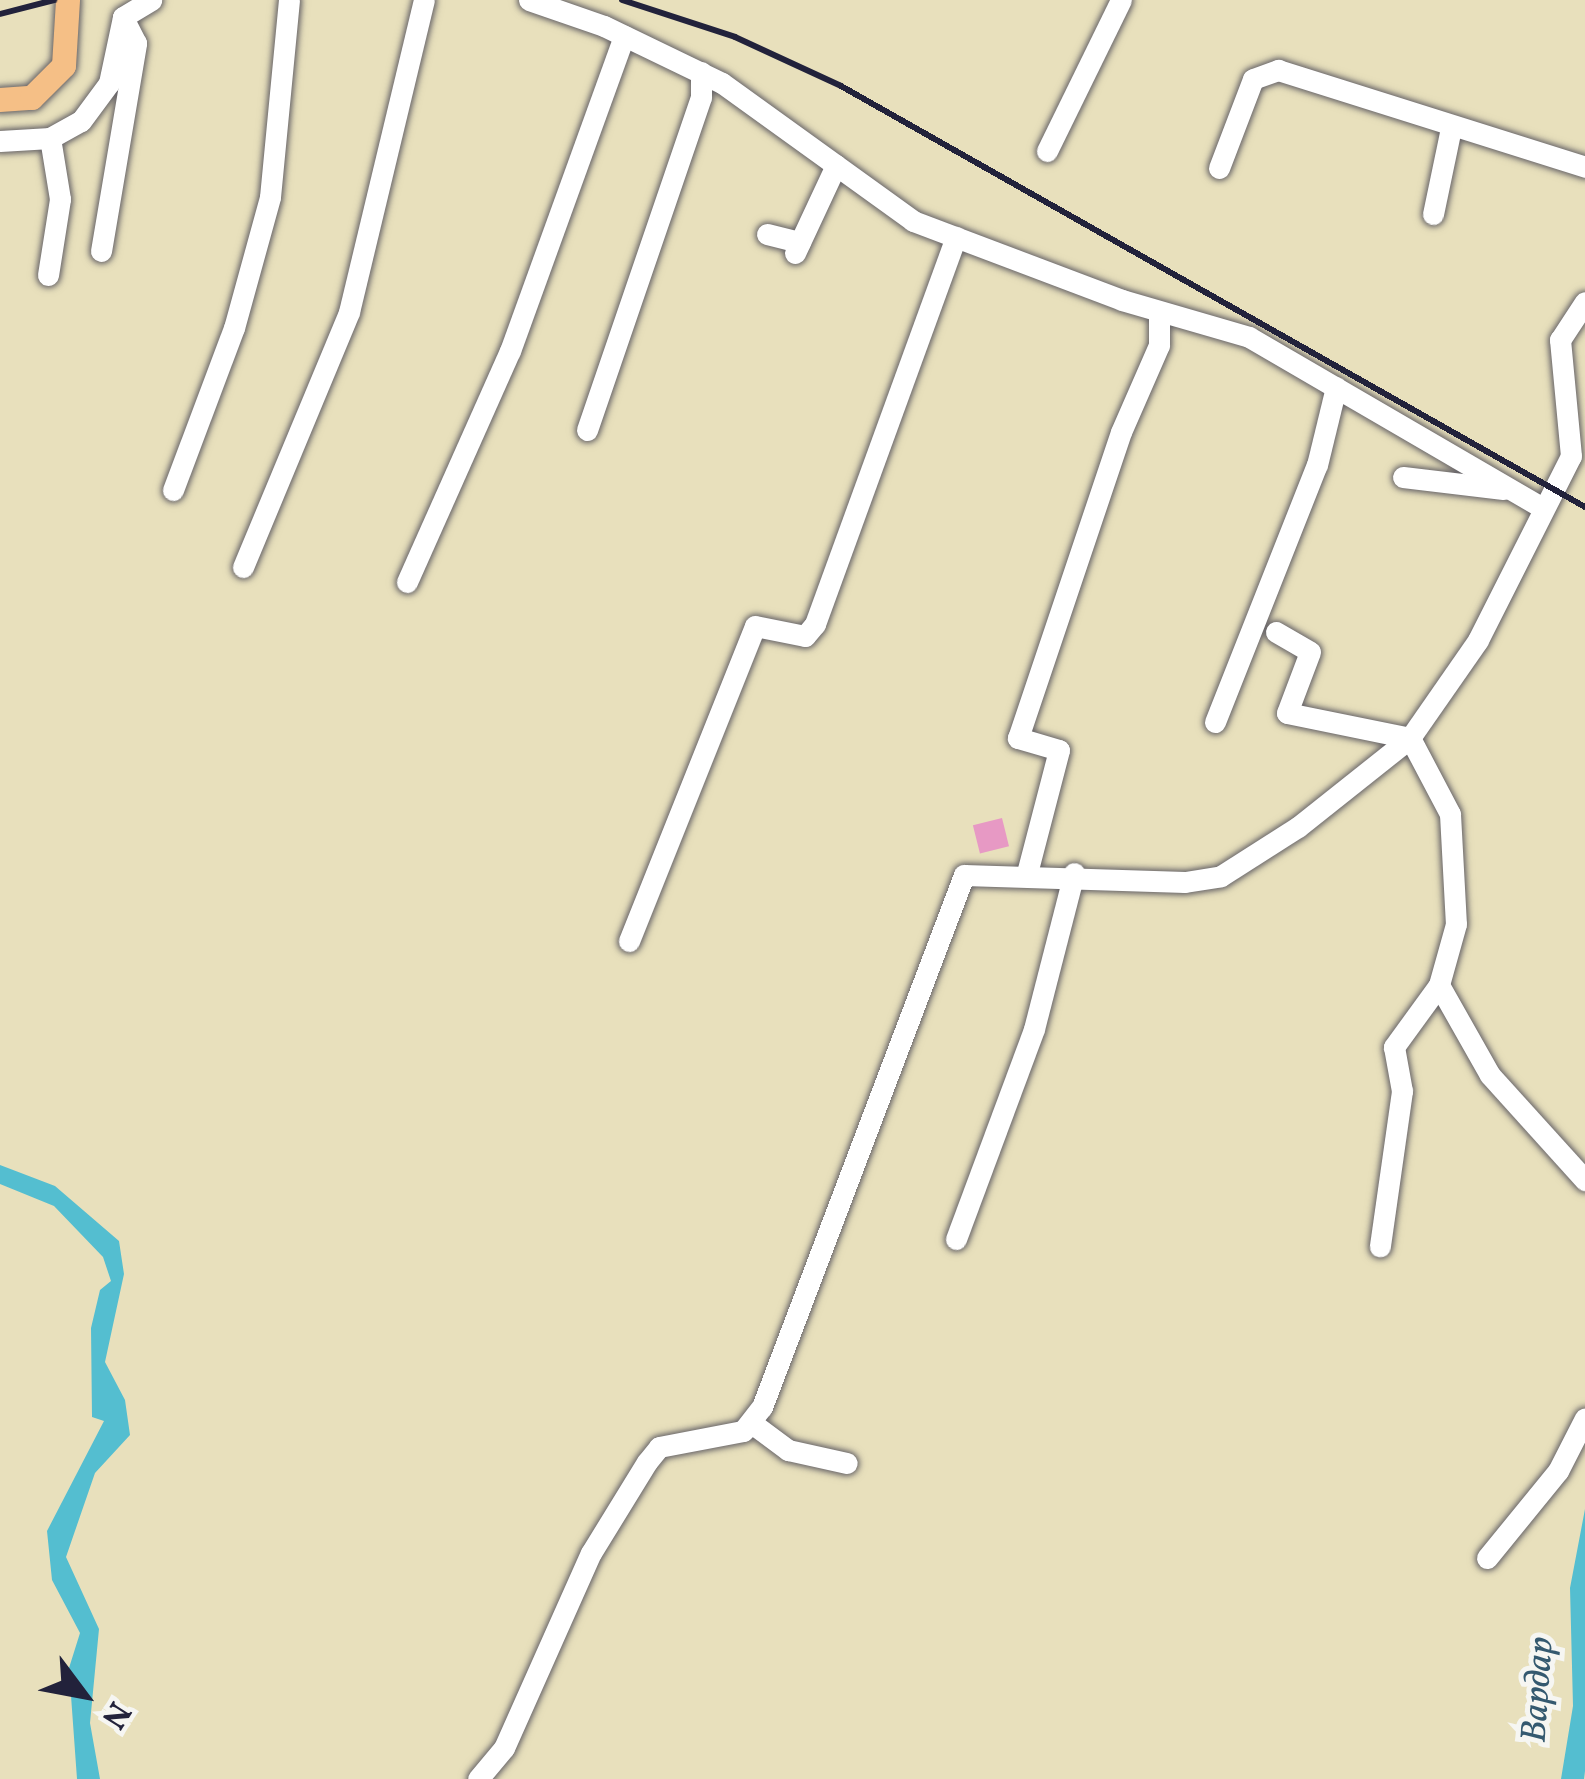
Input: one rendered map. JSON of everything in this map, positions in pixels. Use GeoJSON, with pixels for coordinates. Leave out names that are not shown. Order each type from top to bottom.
{"type":"FeatureCollection","features":[{"type":"Feature","properties":{"kind":"main road"},"geometry":{"type":"LineString","coordinates":[[0,100],[32,98],[55,80],[69,53],[70,8]]}},
{"type":"Feature","properties":{"kind":"street"},"geometry":{"type":"LineString","coordinates":[[0,141],[50,138],[102,97],[123,17],[151,0]]}},
{"type":"Feature","properties":{"kind":"street"},"geometry":{"type":"LineString","coordinates":[[173,490],[234,328],[270,197],[289,0]]}},
{"type":"Feature","properties":{"kind":"street"},"geometry":{"type":"LineString","coordinates":[[243,567],[349,311],[424,0]]}},
{"type":"Feature","properties":{"kind":"street"},"geometry":{"type":"LineString","coordinates":[[530,0],[701,71],[898,213],[1160,312],[1232,329],[1544,508]]}},
{"type":"Feature","properties":{"kind":"street"},"geometry":{"type":"LineString","coordinates":[[1047,152],[1121,0]]}},
{"type":"Feature","properties":{"kind":"street"},"geometry":{"type":"LineString","coordinates":[[101,251],[136,43],[123,17]]}},
{"type":"Feature","properties":{"kind":"street"},"geometry":{"type":"LineString","coordinates":[[407,582],[511,351],[624,36]]}},
{"type":"Feature","properties":{"kind":"street"},"geometry":{"type":"LineString","coordinates":[[1220,168],[1253,79],[1278,70],[1451,128],[1585,166]]}},
{"type":"Feature","properties":{"kind":"street"},"geometry":{"type":"LineString","coordinates":[[587,430],[701,97],[701,71]]}},
{"type":"Feature","properties":{"kind":"street"},"geometry":{"type":"LineString","coordinates":[[1433,214],[1451,128]]}},
{"type":"Feature","properties":{"kind":"street"},"geometry":{"type":"LineString","coordinates":[[47,275],[60,200],[50,138]]}},
{"type":"Feature","properties":{"kind":"street"},"geometry":{"type":"LineString","coordinates":[[767,234],[798,247],[836,165]]}},
{"type":"Feature","properties":{"kind":"street"},"geometry":{"type":"LineString","coordinates":[[629,940],[755,626],[805,636],[814,623],[956,237]]}},
{"type":"Feature","properties":{"kind":"street"},"geometry":{"type":"LineString","coordinates":[[752,1424],[891,1079],[959,883],[980,871],[1074,873],[1157,882],[1221,876],[1298,827],[1410,738],[1478,640],[1571,456],[1560,340],[1584,306]]}},
{"type":"Feature","properties":{"kind":"street"},"geometry":{"type":"LineString","coordinates":[[1027,873],[1059,750],[1018,739],[1121,432],[1159,345],[1160,312]]}},
{"type":"Feature","properties":{"kind":"street"},"geometry":{"type":"LineString","coordinates":[[1215,722],[1317,465],[1336,387]]}},
{"type":"Feature","properties":{"kind":"street"},"geometry":{"type":"LineString","coordinates":[[1402,477],[1514,490]]}},
{"type":"Feature","properties":{"kind":"street"},"geometry":{"type":"LineString","coordinates":[[1276,632],[1310,652],[1287,713],[1410,738]]}},
{"type":"Feature","properties":{"kind":"street"},"geometry":{"type":"LineString","coordinates":[[1380,1246],[1402,1091],[1394,1047],[1439,985],[1456,924],[1450,814],[1410,738]]}},
{"type":"Feature","properties":{"kind":"street"},"geometry":{"type":"LineString","coordinates":[[956,1239],[1034,1029],[1074,873]]}},
{"type":"Feature","properties":{"kind":"street"},"geometry":{"type":"LineString","coordinates":[[1439,985],[1490,1075],[1585,1180]]}},
{"type":"Feature","properties":{"kind":"street"},"geometry":{"type":"LineString","coordinates":[[1487,1558],[1558,1471],[1585,1418]]}},
{"type":"Feature","properties":{"kind":"street"},"geometry":{"type":"LineString","coordinates":[[478,1779],[515,1726],[591,1553],[659,1447],[752,1424],[788,1450],[847,1463]]}},
{"type":"Feature","properties":{"kind":"water"},"geometry":{"type":"Polygon","coordinates":[[[0,1165],[55,1186],[119,1241],[124,1274],[105,1362],[125,1400],[130,1435],[95,1473],[66,1557],[99,1629],[90,1723],[100,1779],[77,1779],[69,1668],[80,1633],[52,1580],[47,1531],[104,1421],[92,1417],[91,1328],[100,1290],[111,1281],[103,1257],[54,1206],[0,1184],[0,1165]]]}},
{"type":"Feature","properties":{"kind":"water"},"geometry":{"type":"Polygon","coordinates":[[[1585,1509],[1585,1771],[1584,1779],[1561,1779],[1573,1706],[1570,1588],[1585,1509]]]}},
{"type":"Feature","properties":{"kind":"building"},"geometry":{"type":"Polygon","coordinates":[[[1002,818],[1009,846],[980,853],[973,825],[1002,818]]]}},
{"type":"Feature","properties":{"kind":"railway"},"geometry":{"type":"LineString","coordinates":[[0,14],[54,0]]}},
{"type":"Feature","properties":{"kind":"railway"},"geometry":{"type":"LineString","coordinates":[[622,0],[735,37],[841,86],[1585,507]]}},
{"type":"Feature","properties":{"kind":"water label","name":"Вардар"},"geometry":{"type":"Point","coordinates":[1540,1690]}}]}
